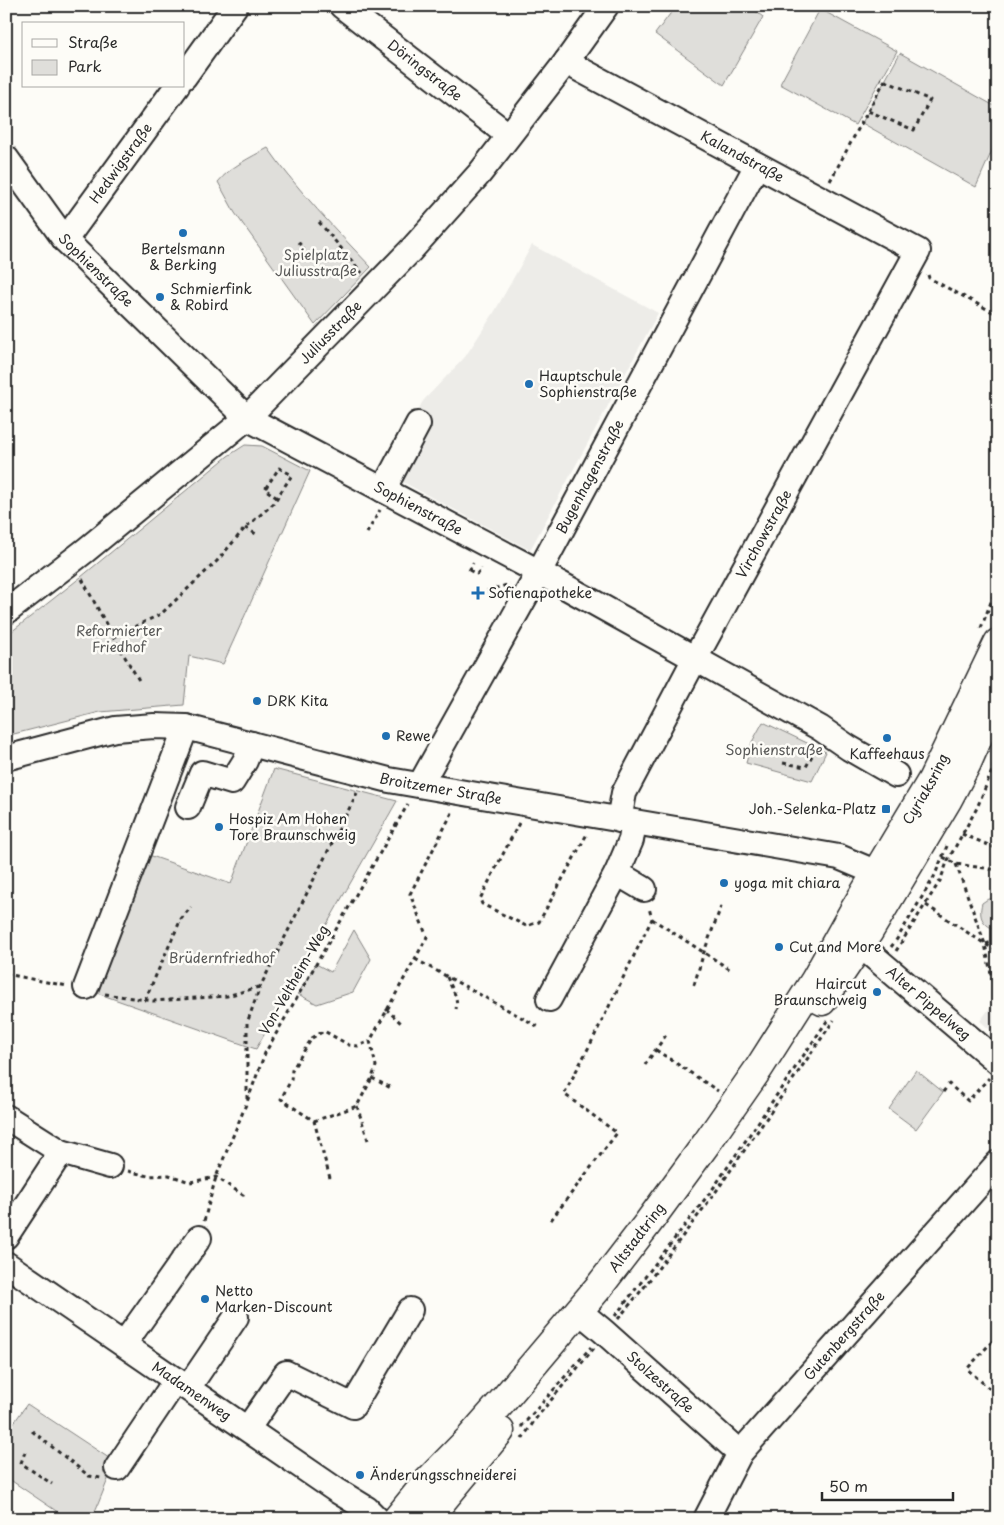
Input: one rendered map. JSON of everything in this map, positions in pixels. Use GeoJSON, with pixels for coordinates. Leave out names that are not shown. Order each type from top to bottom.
{"type":"FeatureCollection","features":[{"type":"Feature","properties":{"kind":"main road","name":"Cyriaksring"},"geometry":{"type":"LineString","coordinates":[[868,947],[887,879],[998,643]]}},
{"type":"Feature","properties":{"kind":"main road","name":"Cyriaksring"},"geometry":{"type":"LineString","coordinates":[[887,879],[957,782],[982,731],[998,692]]}},
{"type":"Feature","properties":{"kind":"main road","name":"Altstadtring"},"geometry":{"type":"LineString","coordinates":[[427,1519],[598,1325],[666,1226],[868,947]]}},
{"type":"Feature","properties":{"kind":"main road","name":"Altstadtring"},"geometry":{"type":"LineString","coordinates":[[397,1519],[419,1491],[471,1437],[598,1325]]}},
{"type":"Feature","properties":{"kind":"street"},"geometry":{"type":"LineString","coordinates":[[185,75],[235,6]]}},
{"type":"Feature","properties":{"kind":"street","name":"Döringstraße"},"geometry":{"type":"LineString","coordinates":[[342,6],[508,135]]}},
{"type":"Feature","properties":{"kind":"street","name":"Juliusstraße"},"geometry":{"type":"LineString","coordinates":[[6,612],[86,550],[247,418],[411,250],[480,173],[566,62],[606,6]]}},
{"type":"Feature","properties":{"kind":"street","name":"Kalandstraße"},"geometry":{"type":"LineString","coordinates":[[566,62],[918,251]]}},
{"type":"Feature","properties":{"kind":"street","name":"Hedwigstraße"},"geometry":{"type":"LineString","coordinates":[[65,240],[176,88]]}},
{"type":"Feature","properties":{"kind":"street","name":"Bugenhagenstraße"},"geometry":{"type":"LineString","coordinates":[[414,794],[539,572],[757,165]]}},
{"type":"Feature","properties":{"kind":"street","name":"Sophienstraße"},"geometry":{"type":"LineString","coordinates":[[8,166],[65,240],[247,418],[385,502],[539,572],[820,728],[849,748],[903,766]]}},
{"type":"Feature","properties":{"kind":"street","name":"Virchowstraße"},"geometry":{"type":"LineString","coordinates":[[549,999],[617,874],[631,840],[624,793],[918,251]]}},
{"type":"Feature","properties":{"kind":"street"},"geometry":{"type":"LineString","coordinates":[[385,502],[418,424]]}},
{"type":"Feature","properties":{"kind":"street","name":"Broitzemer Straße"},"geometry":{"type":"LineString","coordinates":[[6,758],[115,729],[154,726],[186,727],[389,780],[414,794],[627,821],[839,857],[887,879]]}},
{"type":"Feature","properties":{"kind":"street"},"geometry":{"type":"LineString","coordinates":[[85,989],[186,727]]}},
{"type":"Feature","properties":{"kind":"street"},"geometry":{"type":"LineString","coordinates":[[188,807],[202,773],[232,782],[245,761],[252,744]]}},
{"type":"Feature","properties":{"kind":"street"},"geometry":{"type":"LineString","coordinates":[[617,874],[644,889]]}},
{"type":"Feature","properties":{"kind":"street","name":"Alter Pippelweg"},"geometry":{"type":"LineString","coordinates":[[868,947],[993,1070]]}},
{"type":"Feature","properties":{"kind":"street"},"geometry":{"type":"LineString","coordinates":[[6,1117],[61,1152],[110,1166]]}},
{"type":"Feature","properties":{"kind":"street"},"geometry":{"type":"LineString","coordinates":[[6,1236],[61,1152]]}},
{"type":"Feature","properties":{"kind":"street","name":"Gutenbergstraße"},"geometry":{"type":"LineString","coordinates":[[706,1519],[740,1453],[998,1163]]}},
{"type":"Feature","properties":{"kind":"street"},"geometry":{"type":"LineString","coordinates":[[124,1344],[199,1238]]}},
{"type":"Feature","properties":{"kind":"street","name":"Madamenweg"},"geometry":{"type":"LineString","coordinates":[[6,1264],[336,1490],[368,1509],[377,1519]]}},
{"type":"Feature","properties":{"kind":"street"},"geometry":{"type":"LineString","coordinates":[[248,1428],[286,1373],[353,1406],[410,1310]]}},
{"type":"Feature","properties":{"kind":"street"},"geometry":{"type":"LineString","coordinates":[[117,1468],[236,1316]]}},
{"type":"Feature","properties":{"kind":"street","name":"Stolzestraße"},"geometry":{"type":"LineString","coordinates":[[598,1325],[740,1453]]}},
{"type":"Feature","properties":{"kind":"path"},"geometry":{"type":"LineString","coordinates":[[828,184],[868,111],[883,79],[930,100],[914,130],[868,111]]}},
{"type":"Feature","properties":{"kind":"path"},"geometry":{"type":"LineString","coordinates":[[319,222],[366,277]]}},
{"type":"Feature","properties":{"kind":"path"},"geometry":{"type":"LineString","coordinates":[[298,242],[304,249]]}},
{"type":"Feature","properties":{"kind":"path"},"geometry":{"type":"LineString","coordinates":[[918,251],[929,278],[998,316]]}},
{"type":"Feature","properties":{"kind":"path"},"geometry":{"type":"LineString","coordinates":[[113,637],[161,614],[217,561],[245,528],[273,504],[277,498],[292,475],[279,468],[265,489],[277,498]]}},
{"type":"Feature","properties":{"kind":"path"},"geometry":{"type":"LineString","coordinates":[[367,533],[385,502]]}},
{"type":"Feature","properties":{"kind":"path"},"geometry":{"type":"LineString","coordinates":[[245,528],[258,536]]}},
{"type":"Feature","properties":{"kind":"path"},"geometry":{"type":"LineString","coordinates":[[473,563],[469,570],[477,574],[481,568]]}},
{"type":"Feature","properties":{"kind":"path"},"geometry":{"type":"LineString","coordinates":[[79,574],[140,682]]}},
{"type":"Feature","properties":{"kind":"path"},"geometry":{"type":"LineString","coordinates":[[487,591],[511,584]]}},
{"type":"Feature","properties":{"kind":"path"},"geometry":{"type":"LineString","coordinates":[[782,763],[806,767],[815,750]]}},
{"type":"Feature","properties":{"kind":"path"},"geometry":{"type":"LineString","coordinates":[[868,947],[902,942],[913,926],[940,881],[948,860],[982,796],[998,756]]}},
{"type":"Feature","properties":{"kind":"path"},"geometry":{"type":"LineString","coordinates":[[903,766],[917,760]]}},
{"type":"Feature","properties":{"kind":"path"},"geometry":{"type":"LineString","coordinates":[[247,1102],[247,1022],[260,987],[358,791]]}},
{"type":"Feature","properties":{"kind":"path"},"geometry":{"type":"LineString","coordinates":[[975,792],[982,796]]}},
{"type":"Feature","properties":{"kind":"path","name":"Von-Veltheim-Weg"},"geometry":{"type":"LineString","coordinates":[[199,1238],[216,1177],[265,1053],[414,794]]}},
{"type":"Feature","properties":{"kind":"path"},"geometry":{"type":"LineString","coordinates":[[314,1121],[357,1106],[372,1078],[376,1066],[370,1041],[427,937],[410,894],[453,811]]}},
{"type":"Feature","properties":{"kind":"path"},"geometry":{"type":"LineString","coordinates":[[519,823],[480,899],[482,904],[526,926],[539,922],[587,834]]}},
{"type":"Feature","properties":{"kind":"path"},"geometry":{"type":"LineString","coordinates":[[962,834],[998,849]]}},
{"type":"Feature","properties":{"kind":"path"},"geometry":{"type":"LineString","coordinates":[[868,947],[890,948],[897,939],[943,857],[950,840]]}},
{"type":"Feature","properties":{"kind":"path"},"geometry":{"type":"LineString","coordinates":[[943,857],[956,864],[998,870]]}},
{"type":"Feature","properties":{"kind":"path"},"geometry":{"type":"LineString","coordinates":[[956,864],[985,944],[998,1009]]}},
{"type":"Feature","properties":{"kind":"path"},"geometry":{"type":"LineString","coordinates":[[932,876],[940,881]]}},
{"type":"Feature","properties":{"kind":"path"},"geometry":{"type":"LineString","coordinates":[[551,1220],[617,1133],[564,1094],[652,919],[644,889]]}},
{"type":"Feature","properties":{"kind":"path"},"geometry":{"type":"LineString","coordinates":[[694,985],[722,904]]}},
{"type":"Feature","properties":{"kind":"path"},"geometry":{"type":"LineString","coordinates":[[926,904],[998,951]]}},
{"type":"Feature","properties":{"kind":"path"},"geometry":{"type":"LineString","coordinates":[[145,1000],[181,918],[191,907]]}},
{"type":"Feature","properties":{"kind":"path"},"geometry":{"type":"LineString","coordinates":[[652,919],[731,970]]}},
{"type":"Feature","properties":{"kind":"path"},"geometry":{"type":"LineString","coordinates":[[902,920],[913,926]]}},
{"type":"Feature","properties":{"kind":"path"},"geometry":{"type":"LineString","coordinates":[[897,939],[902,942]]}},
{"type":"Feature","properties":{"kind":"path"},"geometry":{"type":"LineString","coordinates":[[985,944],[998,940]]}},
{"type":"Feature","properties":{"kind":"path"},"geometry":{"type":"LineString","coordinates":[[415,959],[538,1027]]}},
{"type":"Feature","properties":{"kind":"path"},"geometry":{"type":"LineString","coordinates":[[6,974],[152,1001],[227,996],[260,987]]}},
{"type":"Feature","properties":{"kind":"path"},"geometry":{"type":"LineString","coordinates":[[447,977],[457,998],[456,1009]]}},
{"type":"Feature","properties":{"kind":"path"},"geometry":{"type":"LineString","coordinates":[[386,1009],[403,1025]]}},
{"type":"Feature","properties":{"kind":"path"},"geometry":{"type":"LineString","coordinates":[[519,1443],[598,1325],[645,1286],[715,1193],[835,1018]]}},
{"type":"Feature","properties":{"kind":"path"},"geometry":{"type":"LineString","coordinates":[[518,1430],[598,1325],[712,1190],[829,1019]]}},
{"type":"Feature","properties":{"kind":"path"},"geometry":{"type":"LineString","coordinates":[[330,1178],[314,1121],[281,1099],[291,1080],[292,1070],[312,1038],[324,1031],[349,1045],[358,1046],[370,1041]]}},
{"type":"Feature","properties":{"kind":"path"},"geometry":{"type":"LineString","coordinates":[[645,1065],[666,1035]]}},
{"type":"Feature","properties":{"kind":"path"},"geometry":{"type":"LineString","coordinates":[[656,1050],[720,1093]]}},
{"type":"Feature","properties":{"kind":"path"},"geometry":{"type":"LineString","coordinates":[[942,1092],[949,1084],[968,1101],[993,1070]]}},
{"type":"Feature","properties":{"kind":"path"},"geometry":{"type":"LineString","coordinates":[[372,1078],[390,1088]]}},
{"type":"Feature","properties":{"kind":"path"},"geometry":{"type":"LineString","coordinates":[[357,1106],[368,1140]]}},
{"type":"Feature","properties":{"kind":"path"},"geometry":{"type":"LineString","coordinates":[[110,1166],[148,1176],[169,1174],[190,1182],[216,1177],[246,1197]]}},
{"type":"Feature","properties":{"kind":"path"},"geometry":{"type":"LineString","coordinates":[[998,1335],[967,1369],[998,1396]]}},
{"type":"Feature","properties":{"kind":"path"},"geometry":{"type":"LineString","coordinates":[[32,1431],[89,1476],[109,1480],[117,1468]]}},
{"type":"Feature","properties":{"kind":"path"},"geometry":{"type":"LineString","coordinates":[[25,1452],[21,1463],[52,1484]]}},
{"type":"Feature","properties":{"kind":"shaded area","name":"Hauptschule Sophienstraße"},"geometry":{"type":"Polygon","coordinates":[[[532,245],[658,313],[530,550],[384,472],[423,401],[465,357],[495,311],[532,245]]]}},
{"type":"Feature","properties":{"kind":"shaded area"},"geometry":{"type":"Polygon","coordinates":[[[998,997],[998,1037],[980,1021],[998,997]]]}},
{"type":"Feature","properties":{"kind":"green space"},"geometry":{"type":"Polygon","coordinates":[[[676,6],[749,6],[763,17],[724,85],[655,34],[676,6]]]}},
{"type":"Feature","properties":{"kind":"green space"},"geometry":{"type":"Polygon","coordinates":[[[820,9],[897,51],[855,125],[780,84],[820,9]]]}},
{"type":"Feature","properties":{"kind":"green space"},"geometry":{"type":"Polygon","coordinates":[[[900,53],[998,108],[998,137],[976,187],[862,123],[900,53]]]}},
{"type":"Feature","properties":{"kind":"green space","name":"Spielplatz Juliusstraße"},"geometry":{"type":"Polygon","coordinates":[[[268,148],[304,195],[371,267],[315,325],[235,213],[218,182],[235,167],[268,148]]]}},
{"type":"Feature","properties":{"kind":"green space","name":"Reformierter Friedhof"},"geometry":{"type":"Polygon","coordinates":[[[245,445],[262,446],[310,471],[223,664],[189,656],[184,705],[100,712],[6,736],[6,636],[228,456],[245,445]]]}},
{"type":"Feature","properties":{"kind":"green space","name":"Sophienstraße"},"geometry":{"type":"Polygon","coordinates":[[[763,722],[826,752],[812,781],[746,763],[752,742],[763,722]]]}},
{"type":"Feature","properties":{"kind":"green space","name":"Brüdernfriedhof"},"geometry":{"type":"Polygon","coordinates":[[[274,769],[397,801],[256,1049],[91,991],[146,854],[231,884],[274,769]]]}},
{"type":"Feature","properties":{"kind":"green space"},"geometry":{"type":"Polygon","coordinates":[[[988,899],[998,899],[998,931],[985,923],[981,917],[982,903],[988,899]]]}},
{"type":"Feature","properties":{"kind":"green space"},"geometry":{"type":"Polygon","coordinates":[[[354,930],[371,959],[353,992],[317,1004],[298,994],[316,964],[331,972],[354,930]]]}},
{"type":"Feature","properties":{"kind":"green space"},"geometry":{"type":"Polygon","coordinates":[[[916,1070],[943,1092],[916,1129],[889,1109],[916,1070]]]}},
{"type":"Feature","properties":{"kind":"green space"},"geometry":{"type":"Polygon","coordinates":[[[27,1404],[115,1462],[92,1519],[68,1519],[6,1477],[6,1434],[27,1404]]]}},
{"type":"Feature","properties":{"kind":"place","name":"Bertelsmann & Berking"},"geometry":{"type":"Point","coordinates":[183,233]}},
{"type":"Feature","properties":{"kind":"place","name":"Schmierfink & Robird"},"geometry":{"type":"Point","coordinates":[160,297]}},
{"type":"Feature","properties":{"kind":"place","name":"Hauptschule Sophienstraße"},"geometry":{"type":"Point","coordinates":[529,384]}},
{"type":"Feature","properties":{"kind":"place","name":"Sofienapotheke"},"geometry":{"type":"Point","coordinates":[478,593]}},
{"type":"Feature","properties":{"kind":"place","name":"DRK Kita"},"geometry":{"type":"Point","coordinates":[257,701]}},
{"type":"Feature","properties":{"kind":"place","name":"Rewe"},"geometry":{"type":"Point","coordinates":[386,736]}},
{"type":"Feature","properties":{"kind":"place","name":"Kaffeehaus"},"geometry":{"type":"Point","coordinates":[887,738]}},
{"type":"Feature","properties":{"kind":"place","name":"Joh.-Selenka-Platz"},"geometry":{"type":"Point","coordinates":[886,809]}},
{"type":"Feature","properties":{"kind":"place","name":"Hospiz Am Hohen Tore Braunschweig"},"geometry":{"type":"Point","coordinates":[219,827]}},
{"type":"Feature","properties":{"kind":"place","name":"yoga mit chiara"},"geometry":{"type":"Point","coordinates":[724,883]}},
{"type":"Feature","properties":{"kind":"place","name":"Cut and More"},"geometry":{"type":"Point","coordinates":[779,947]}},
{"type":"Feature","properties":{"kind":"place","name":"Haircut Braunschweig"},"geometry":{"type":"Point","coordinates":[877,992]}},
{"type":"Feature","properties":{"kind":"place","name":"Netto Marken-Discount"},"geometry":{"type":"Point","coordinates":[205,1299]}},
{"type":"Feature","properties":{"kind":"place","name":"Änderungsschneiderei"},"geometry":{"type":"Point","coordinates":[360,1475]}}]}
